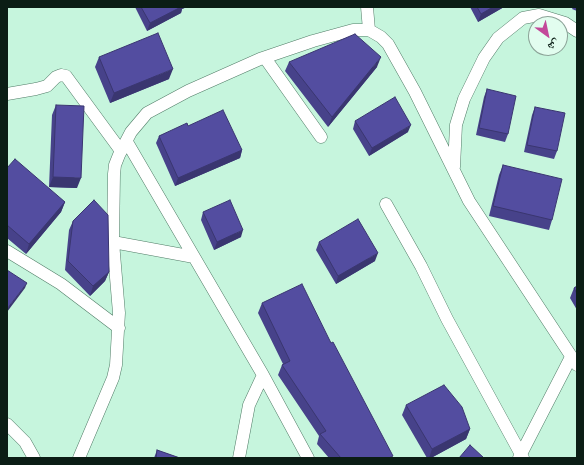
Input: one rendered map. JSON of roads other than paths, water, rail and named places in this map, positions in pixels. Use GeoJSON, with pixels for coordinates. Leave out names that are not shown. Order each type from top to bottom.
{"type":"FeatureCollection","features":[{"type":"Feature","properties":{"kind":"street"},"geometry":{"type":"LineString","coordinates":[[367,7],[369,30]]}},
{"type":"Feature","properties":{"kind":"street"},"geometry":{"type":"LineString","coordinates":[[454,168],[456,125],[464,99],[472,81],[498,38],[524,12],[539,11],[577,31]]}},
{"type":"Feature","properties":{"kind":"street"},"geometry":{"type":"LineString","coordinates":[[80,458],[113,378],[117,357],[119,328],[113,242],[115,165],[132,132],[142,119],[165,102],[265,58],[313,41],[353,30],[369,30],[382,37],[388,44],[415,92],[454,168],[469,201],[574,361],[521,457]]}},
{"type":"Feature","properties":{"kind":"street"},"geometry":{"type":"LineString","coordinates":[[265,58],[321,137]]}},
{"type":"Feature","properties":{"kind":"street"},"geometry":{"type":"LineString","coordinates":[[7,94],[47,86],[61,75],[66,76],[124,147],[194,257],[263,375],[308,458]]}},
{"type":"Feature","properties":{"kind":"street"},"geometry":{"type":"LineString","coordinates":[[386,204],[421,266],[447,319],[521,457]]}},
{"type":"Feature","properties":{"kind":"street"},"geometry":{"type":"LineString","coordinates":[[113,242],[194,257]]}},
{"type":"Feature","properties":{"kind":"street"},"geometry":{"type":"LineString","coordinates":[[7,251],[61,284],[119,328]]}},
{"type":"Feature","properties":{"kind":"street"},"geometry":{"type":"LineString","coordinates":[[241,457],[249,404],[263,375]]}},
{"type":"Feature","properties":{"kind":"street"},"geometry":{"type":"LineString","coordinates":[[7,424],[25,442],[34,458]]}}]}
